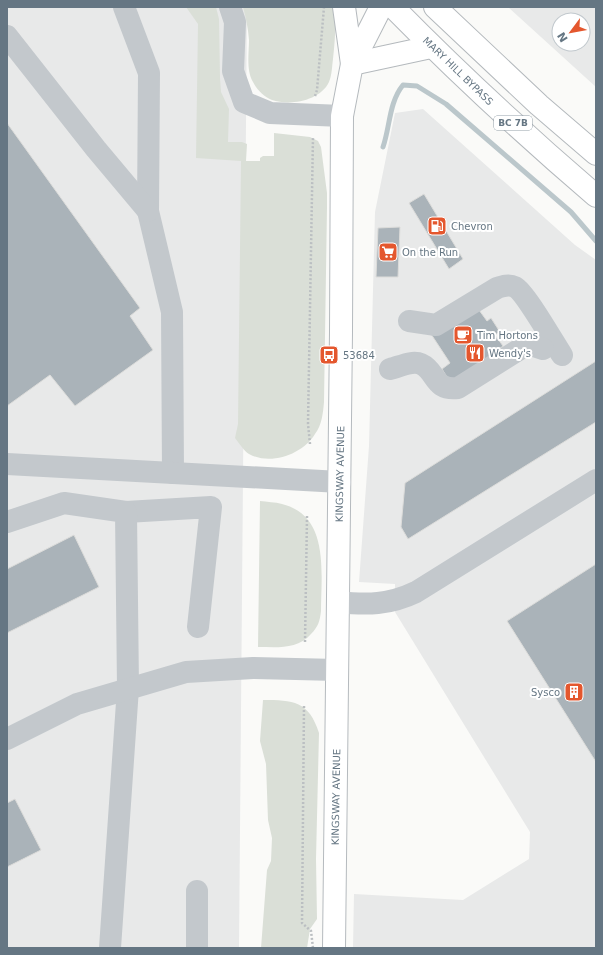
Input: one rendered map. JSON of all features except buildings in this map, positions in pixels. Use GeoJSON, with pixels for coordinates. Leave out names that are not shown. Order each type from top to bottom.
{"type":"FeatureCollection","features":[{"type":"Feature","properties":{"kind":"main road"},"geometry":{"type":"LineString","coordinates":[[344,7],[352,64],[431,46]]}},
{"type":"Feature","properties":{"kind":"main road","name":"KINGSWAY AVENUE"},"geometry":{"type":"LineString","coordinates":[[334,948],[340,482],[342,116],[352,64],[381,7]]}},
{"type":"Feature","properties":{"kind":"main road","name":"MARY HILL BYPASS"},"geometry":{"type":"LineString","coordinates":[[392,7],[537,146],[596,196]]}},
{"type":"Feature","properties":{"kind":"main road","name":"BC 7B"},"geometry":{"type":"LineString","coordinates":[[436,7],[539,105],[596,154]]}},
{"type":"Feature","properties":{"kind":"main road"},"geometry":{"type":"LineString","coordinates":[[456,7],[464,34]]}},
{"type":"Feature","properties":{"kind":"lane"},"geometry":{"type":"LineString","coordinates":[[124,7],[149,73],[148,211],[172,312],[173,473]]}},
{"type":"Feature","properties":{"kind":"lane"},"geometry":{"type":"LineString","coordinates":[[230,7],[235,22],[234,71],[244,102],[270,113],[342,116]]}},
{"type":"Feature","properties":{"kind":"lane"},"geometry":{"type":"LineString","coordinates":[[7,36],[96,149],[148,211]]}},
{"type":"Feature","properties":{"kind":"lane"},"geometry":{"type":"LineString","coordinates":[[390,369],[411,363],[421,364],[431,372],[439,383],[449,389],[458,388],[528,344],[553,352],[525,296],[515,287],[504,285],[497,288],[436,325],[409,321]]}},
{"type":"Feature","properties":{"kind":"lane"},"geometry":{"type":"LineString","coordinates":[[7,464],[340,482]]}},
{"type":"Feature","properties":{"kind":"lane"},"geometry":{"type":"LineString","coordinates":[[338,602],[364,604],[385,603],[403,599],[596,480]]}},
{"type":"Feature","properties":{"kind":"lane"},"geometry":{"type":"LineString","coordinates":[[7,522],[64,503],[126,512],[211,506],[198,627]]}},
{"type":"Feature","properties":{"kind":"lane"},"geometry":{"type":"LineString","coordinates":[[110,948],[128,688],[126,512]]}},
{"type":"Feature","properties":{"kind":"lane"},"geometry":{"type":"LineString","coordinates":[[7,739],[77,704],[186,672],[253,668],[337,670]]}},
{"type":"Feature","properties":{"kind":"lane"},"geometry":{"type":"LineString","coordinates":[[197,891],[197,948]]}},
{"type":"Feature","properties":{"kind":"path"},"geometry":{"type":"LineString","coordinates":[[314,98],[317,90],[324,7]]}},
{"type":"Feature","properties":{"kind":"path"},"geometry":{"type":"LineString","coordinates":[[310,444],[308,424],[313,137]]}},
{"type":"Feature","properties":{"kind":"path"},"geometry":{"type":"LineString","coordinates":[[305,642],[307,516]]}},
{"type":"Feature","properties":{"kind":"path"},"geometry":{"type":"LineString","coordinates":[[304,706],[302,923],[311,931],[312,948]]}},
{"type":"Feature","properties":{"kind":"shaded area"},"geometry":{"type":"Polygon","coordinates":[[[7,7],[247,7],[239,948],[7,948],[7,7]]]}},
{"type":"Feature","properties":{"kind":"shaded area"},"geometry":{"type":"Polygon","coordinates":[[[186,7],[216,7],[219,19],[221,92],[229,109],[228,142],[242,142],[247,144],[246,161],[260,161],[260,158],[263,156],[274,156],[274,133],[310,137],[318,141],[321,147],[327,193],[323,415],[319,427],[310,441],[295,452],[286,456],[267,459],[249,454],[243,449],[235,438],[238,424],[241,161],[196,158],[198,24],[186,7]]]}},
{"type":"Feature","properties":{"kind":"shaded area"},"geometry":{"type":"Polygon","coordinates":[[[243,7],[335,7],[335,33],[331,76],[325,88],[319,94],[312,98],[296,102],[279,102],[266,97],[261,93],[255,85],[249,72],[249,36],[243,7]]]}},
{"type":"Feature","properties":{"kind":"shaded area"},"geometry":{"type":"Polygon","coordinates":[[[508,7],[596,7],[596,87],[558,52],[591,52],[591,12],[551,12],[551,46],[508,7]]]}},
{"type":"Feature","properties":{"kind":"shaded area"},"geometry":{"type":"Polygon","coordinates":[[[423,109],[575,245],[596,260],[596,948],[353,948],[354,894],[463,900],[529,859],[530,832],[395,612],[395,584],[359,582],[369,446],[375,212],[395,113],[423,109]]]}},
{"type":"Feature","properties":{"kind":"shaded area"},"geometry":{"type":"Polygon","coordinates":[[[260,501],[274,502],[297,510],[308,520],[315,533],[320,548],[322,580],[321,611],[319,621],[311,634],[299,643],[293,645],[258,647],[260,501]]]}},
{"type":"Feature","properties":{"kind":"shaded area"},"geometry":{"type":"Polygon","coordinates":[[[263,700],[291,702],[305,708],[315,722],[319,733],[316,859],[317,919],[310,929],[307,948],[261,948],[267,870],[271,861],[272,838],[268,820],[266,764],[260,741],[263,700]]]}},
{"type":"Feature","properties":{"kind":"waterway"},"geometry":{"type":"LineString","coordinates":[[383,147],[392,107],[398,92],[403,85],[417,86],[446,104],[571,212],[596,241]]}},
{"type":"Feature","properties":{"kind":"place","name":"Chevron"},"geometry":{"type":"Point","coordinates":[437,226]}},
{"type":"Feature","properties":{"kind":"place","name":"On the Run"},"geometry":{"type":"Point","coordinates":[388,252]}},
{"type":"Feature","properties":{"kind":"place","name":"Tim Hortons"},"geometry":{"type":"Point","coordinates":[463,335]}},
{"type":"Feature","properties":{"kind":"place","name":"Wendy's"},"geometry":{"type":"Point","coordinates":[475,353]}},
{"type":"Feature","properties":{"kind":"place","name":"53684"},"geometry":{"type":"Point","coordinates":[329,355]}},
{"type":"Feature","properties":{"kind":"place","name":"Sysco"},"geometry":{"type":"Point","coordinates":[574,692]}}]}
